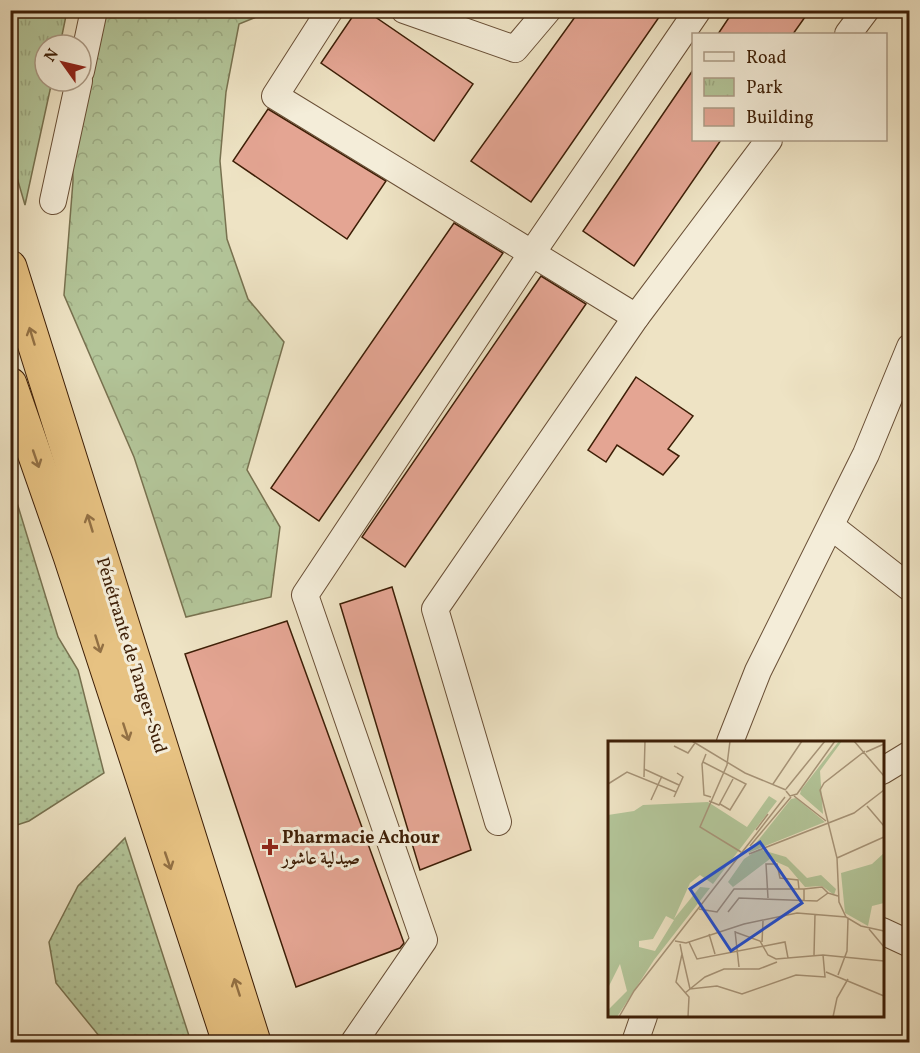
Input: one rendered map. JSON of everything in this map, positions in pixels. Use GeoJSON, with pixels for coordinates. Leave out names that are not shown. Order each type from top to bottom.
{"type":"FeatureCollection","features":[{"type":"Feature","properties":{"kind":"highway","name":"Pénétrante de Tanger-Sud"},"geometry":{"type":"LineString","coordinates":[[10,267],[120,668],[162,797],[254,1042]]}},
{"type":"Feature","properties":{"kind":"highway","name":"Pénétrante de Tanger-Sud"},"geometry":{"type":"LineString","coordinates":[[10,384],[120,668]]}},
{"type":"Feature","properties":{"kind":"highway","name":"Pénétrante de Tanger-Sud"},"geometry":{"type":"LineString","coordinates":[[162,797],[229,1042]]}},
{"type":"Feature","properties":{"kind":"street"},"geometry":{"type":"LineString","coordinates":[[89,33],[94,10]]}},
{"type":"Feature","properties":{"kind":"street"},"geometry":{"type":"LineString","coordinates":[[330,10],[275,96],[636,317]]}},
{"type":"Feature","properties":{"kind":"street"},"geometry":{"type":"LineString","coordinates":[[404,10],[515,49],[548,10]]}},
{"type":"Feature","properties":{"kind":"street"},"geometry":{"type":"LineString","coordinates":[[354,1042],[424,940],[305,595],[532,253],[698,10]]}},
{"type":"Feature","properties":{"kind":"street"},"geometry":{"type":"LineString","coordinates":[[849,33],[866,10]]}},
{"type":"Feature","properties":{"kind":"street"},"geometry":{"type":"LineString","coordinates":[[53,201],[76,93]]}},
{"type":"Feature","properties":{"kind":"street"},"geometry":{"type":"LineString","coordinates":[[498,822],[435,609],[636,317],[768,141]]}},
{"type":"Feature","properties":{"kind":"street"},"geometry":{"type":"LineString","coordinates":[[730,741],[758,671],[832,527],[866,454],[909,347]]}},
{"type":"Feature","properties":{"kind":"street"},"geometry":{"type":"LineString","coordinates":[[832,527],[909,588]]}},
{"type":"Feature","properties":{"kind":"street"},"geometry":{"type":"LineString","coordinates":[[884,770],[909,754]]}},
{"type":"Feature","properties":{"kind":"street"},"geometry":{"type":"LineString","coordinates":[[884,932],[909,944]]}},
{"type":"Feature","properties":{"kind":"street"},"geometry":{"type":"LineString","coordinates":[[635,1042],[644,1017]]}},
{"type":"Feature","properties":{"kind":"green space"},"geometry":{"type":"Polygon","coordinates":[[[10,11],[67,11],[62,33],[33,33],[33,93],[49,93],[25,205],[11,157],[10,11]]]}},
{"type":"Feature","properties":{"kind":"green space"},"geometry":{"type":"Polygon","coordinates":[[[110,11],[271,11],[239,24],[226,92],[220,161],[227,239],[248,299],[284,342],[247,470],[280,527],[271,597],[186,617],[134,457],[64,295],[73,181],[70,93],[93,93],[93,33],[110,11]]]}},
{"type":"Feature","properties":{"kind":"green space"},"geometry":{"type":"Polygon","coordinates":[[[11,483],[58,637],[78,670],[104,773],[29,821],[11,827],[11,483]]]}},
{"type":"Feature","properties":{"kind":"green space"},"geometry":{"type":"Polygon","coordinates":[[[125,838],[191,1042],[104,1042],[56,983],[49,942],[78,886],[125,838]]]}},
{"type":"Feature","properties":{"kind":"building"},"geometry":{"type":"Polygon","coordinates":[[[357,10],[365,10],[473,84],[434,141],[321,63],[357,10]]]}},
{"type":"Feature","properties":{"kind":"building"},"geometry":{"type":"Polygon","coordinates":[[[580,10],[664,10],[531,202],[471,161],[580,10]]]}},
{"type":"Feature","properties":{"kind":"building"},"geometry":{"type":"Polygon","coordinates":[[[734,10],[810,10],[794,33],[719,33],[734,10]]]}},
{"type":"Feature","properties":{"kind":"building"},"geometry":{"type":"Polygon","coordinates":[[[692,71],[692,141],[720,141],[634,266],[583,231],[692,71]]]}},
{"type":"Feature","properties":{"kind":"building"},"geometry":{"type":"Polygon","coordinates":[[[268,109],[386,181],[347,239],[233,161],[268,109]]]}},
{"type":"Feature","properties":{"kind":"building"},"geometry":{"type":"Polygon","coordinates":[[[454,223],[503,253],[319,521],[271,488],[454,223]]]}},
{"type":"Feature","properties":{"kind":"building"},"geometry":{"type":"Polygon","coordinates":[[[541,276],[586,304],[405,567],[362,537],[541,276]]]}},
{"type":"Feature","properties":{"kind":"building"},"geometry":{"type":"Polygon","coordinates":[[[636,377],[693,416],[668,449],[679,456],[663,475],[617,445],[606,462],[588,450],[636,377]]]}},
{"type":"Feature","properties":{"kind":"building"},"geometry":{"type":"Polygon","coordinates":[[[392,587],[471,850],[420,870],[340,604],[392,587]]]}},
{"type":"Feature","properties":{"kind":"building"},"geometry":{"type":"Polygon","coordinates":[[[287,621],[404,943],[400,948],[296,987],[185,654],[287,621]]]}},
{"type":"Feature","properties":{"kind":"place","name":"Pharmacie Achour صيدلية عاشور"},"geometry":{"type":"Point","coordinates":[270,847]}}]}
